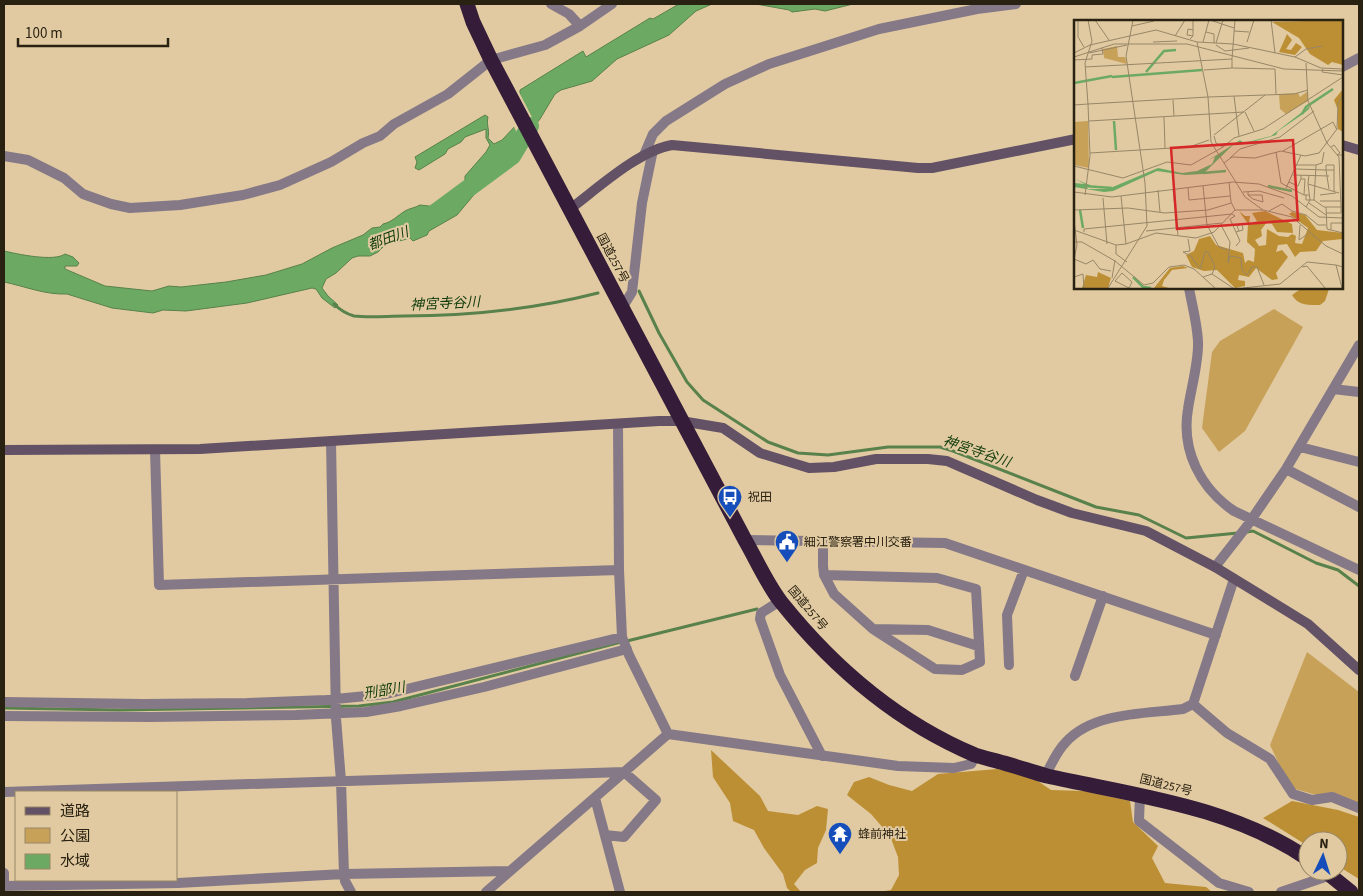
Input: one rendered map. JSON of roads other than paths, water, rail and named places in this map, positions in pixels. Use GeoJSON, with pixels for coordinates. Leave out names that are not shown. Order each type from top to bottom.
{"type":"FeatureCollection","features":[{"type":"Feature","properties":{"kind":"highway","name":"国道257号"},"geometry":{"type":"LineString","coordinates":[[467,4],[473,22],[493,62],[745,540],[780,600],[841,669],[881,701],[925,730],[976,755],[1046,775],[1140,794],[1202,810],[1244,825],[1298,852]]}},
{"type":"Feature","properties":{"kind":"highway"},"geometry":{"type":"LineString","coordinates":[[1338,881],[1351,892]]}},
{"type":"Feature","properties":{"kind":"street"},"geometry":{"type":"LineString","coordinates":[[551,4],[569,14],[580,26]]}},
{"type":"Feature","properties":{"kind":"street"},"geometry":{"type":"LineString","coordinates":[[4,156],[28,160],[64,178],[84,194],[111,204],[130,208],[210,202],[280,185],[331,162],[363,143],[380,136],[394,124],[448,94],[493,62],[545,45],[580,26],[612,4]]}},
{"type":"Feature","properties":{"kind":"street"},"geometry":{"type":"LineString","coordinates":[[622,308],[632,292],[648,152],[653,134],[666,121],[725,84],[769,64],[879,29],[977,9],[1016,4]]}},
{"type":"Feature","properties":{"kind":"street"},"geometry":{"type":"LineString","coordinates":[[1343,66],[1359,58]]}},
{"type":"Feature","properties":{"kind":"street"},"geometry":{"type":"LineString","coordinates":[[570,209],[648,152],[672,145],[932,168],[1074,139]]}},
{"type":"Feature","properties":{"kind":"street"},"geometry":{"type":"LineString","coordinates":[[1343,145],[1359,150]]}},
{"type":"Feature","properties":{"kind":"street"},"geometry":{"type":"LineString","coordinates":[[1189,289],[1198,341],[1188,412],[1187,434],[1196,469],[1209,490],[1220,502],[1250,522],[1359,570]]}},
{"type":"Feature","properties":{"kind":"street"},"geometry":{"type":"LineString","coordinates":[[1215,567],[1250,522],[1286,469],[1359,345]]}},
{"type":"Feature","properties":{"kind":"street"},"geometry":{"type":"LineString","coordinates":[[1333,389],[1359,392]]}},
{"type":"Feature","properties":{"kind":"street"},"geometry":{"type":"LineString","coordinates":[[4,450],[155,450],[681,421],[723,428],[760,453],[809,468],[834,467],[876,459],[947,461],[1072,513],[1146,531],[1215,567],[1308,624],[1359,670]]}},
{"type":"Feature","properties":{"kind":"street"},"geometry":{"type":"LineString","coordinates":[[618,424],[619,570],[624,642],[668,734]]}},
{"type":"Feature","properties":{"kind":"street"},"geometry":{"type":"LineString","coordinates":[[331,441],[336,706],[344,874],[345,882],[351,892]]}},
{"type":"Feature","properties":{"kind":"street"},"geometry":{"type":"LineString","coordinates":[[1300,447],[1359,462]]}},
{"type":"Feature","properties":{"kind":"street"},"geometry":{"type":"LineString","coordinates":[[155,450],[159,585],[619,570]]}},
{"type":"Feature","properties":{"kind":"street"},"geometry":{"type":"LineString","coordinates":[[1286,469],[1359,507]]}},
{"type":"Feature","properties":{"kind":"street"},"geometry":{"type":"LineString","coordinates":[[745,540],[946,543],[1216,635]]}},
{"type":"Feature","properties":{"kind":"street"},"geometry":{"type":"LineString","coordinates":[[824,541],[824,575],[834,594],[873,629],[935,669],[962,670],[980,662],[976,589],[937,578],[824,575]]}},
{"type":"Feature","properties":{"kind":"street"},"geometry":{"type":"LineString","coordinates":[[1009,664],[1007,615],[1024,570]]}},
{"type":"Feature","properties":{"kind":"street"},"geometry":{"type":"LineString","coordinates":[[1046,775],[1065,743],[1077,732],[1092,723],[1107,718],[1182,709],[1193,704],[1234,579]]}},
{"type":"Feature","properties":{"kind":"street"},"geometry":{"type":"LineString","coordinates":[[1075,676],[1103,596]]}},
{"type":"Feature","properties":{"kind":"street"},"geometry":{"type":"LineString","coordinates":[[780,600],[761,613],[760,619],[780,675],[822,756]]}},
{"type":"Feature","properties":{"kind":"street"},"geometry":{"type":"LineString","coordinates":[[873,629],[928,630],[978,646]]}},
{"type":"Feature","properties":{"kind":"street"},"geometry":{"type":"LineString","coordinates":[[4,702],[247,703],[336,706],[366,712],[402,706],[484,686],[624,642]]}},
{"type":"Feature","properties":{"kind":"street"},"geometry":{"type":"LineString","coordinates":[[4,716],[151,717],[336,706],[356,698],[386,694],[624,642]]}},
{"type":"Feature","properties":{"kind":"street"},"geometry":{"type":"LineString","coordinates":[[1193,704],[1227,733],[1270,759],[1293,794],[1312,800],[1332,796],[1359,808]]}},
{"type":"Feature","properties":{"kind":"street"},"geometry":{"type":"LineString","coordinates":[[492,890],[509,871],[668,734],[898,766],[954,768],[971,764],[976,755]]}},
{"type":"Feature","properties":{"kind":"street"},"geometry":{"type":"LineString","coordinates":[[35,791],[624,772],[656,800],[624,837],[605,835]]}},
{"type":"Feature","properties":{"kind":"street"},"geometry":{"type":"LineString","coordinates":[[1140,794],[1139,821],[1219,882],[1249,892]]}},
{"type":"Feature","properties":{"kind":"street"},"geometry":{"type":"LineString","coordinates":[[595,798],[620,892]]}},
{"type":"Feature","properties":{"kind":"street"},"geometry":{"type":"LineString","coordinates":[[4,886],[178,883],[344,874],[509,871]]}},
{"type":"Feature","properties":{"kind":"street"},"geometry":{"type":"LineString","coordinates":[[4,873],[4,892]]}},
{"type":"Feature","properties":{"kind":"street"},"geometry":{"type":"LineString","coordinates":[[1281,892],[1308,881]]}},
{"type":"Feature","properties":{"kind":"water"},"geometry":{"type":"Polygon","coordinates":[[[679,4],[712,4],[696,11],[669,35],[617,59],[592,81],[561,90],[555,94],[540,119],[522,142],[509,153],[457,215],[429,231],[427,235],[413,241],[410,238],[385,245],[378,252],[370,256],[352,258],[336,273],[326,279],[322,288],[338,305],[335,308],[322,298],[316,289],[312,288],[247,303],[186,311],[163,310],[153,313],[112,308],[67,294],[43,292],[4,282],[4,251],[44,257],[65,254],[73,257],[79,263],[77,266],[65,266],[65,269],[105,286],[152,291],[169,286],[181,287],[226,282],[266,275],[302,264],[332,248],[363,235],[372,228],[380,227],[405,211],[420,205],[446,207],[465,181],[465,176],[490,145],[486,138],[486,129],[465,137],[461,142],[448,149],[445,154],[419,170],[415,168],[417,162],[415,157],[485,115],[488,117],[488,138],[494,144],[502,140],[519,122],[520,90],[583,51],[586,57],[650,18],[653,19],[679,4]]]}},
{"type":"Feature","properties":{"kind":"water"},"geometry":{"type":"Polygon","coordinates":[[[756,4],[853,4],[825,11],[815,9],[792,12],[756,4]]]}},
{"type":"Feature","properties":{"kind":"waterway","name":"都田川"},"geometry":{"type":"LineString","coordinates":[[424,221],[512,156],[530,126]]}},
{"type":"Feature","properties":{"kind":"waterway","name":"神宮寺谷川"},"geometry":{"type":"LineString","coordinates":[[639,291],[659,333],[687,382],[703,400],[768,442],[798,453],[828,455],[888,447],[940,447],[1096,507],[1139,515],[1186,538],[1238,533]]}},
{"type":"Feature","properties":{"kind":"waterway","name":"神宮寺谷川"},"geometry":{"type":"LineString","coordinates":[[334,304],[349,314],[360,317],[453,315],[526,307],[598,293]]}},
{"type":"Feature","properties":{"kind":"waterway","name":"神宮寺谷川"},"geometry":{"type":"LineString","coordinates":[[1247,532],[1253,531],[1316,563],[1338,570],[1359,586]]}},
{"type":"Feature","properties":{"kind":"waterway","name":"刑部川"},"geometry":{"type":"LineString","coordinates":[[627,641],[757,609]]}},
{"type":"Feature","properties":{"kind":"waterway","name":"刑部川"},"geometry":{"type":"LineString","coordinates":[[4,708],[119,710],[359,706],[393,702],[621,642]]}},
{"type":"Feature","properties":{"kind":"place","name":"祝田"},"geometry":{"type":"Point","coordinates":[730,518]}},
{"type":"Feature","properties":{"kind":"place","name":"細江警察署中川交番"},"geometry":{"type":"Point","coordinates":[787,563]}},
{"type":"Feature","properties":{"kind":"place","name":"蜂前神社"},"geometry":{"type":"Point","coordinates":[840,855]}}]}
